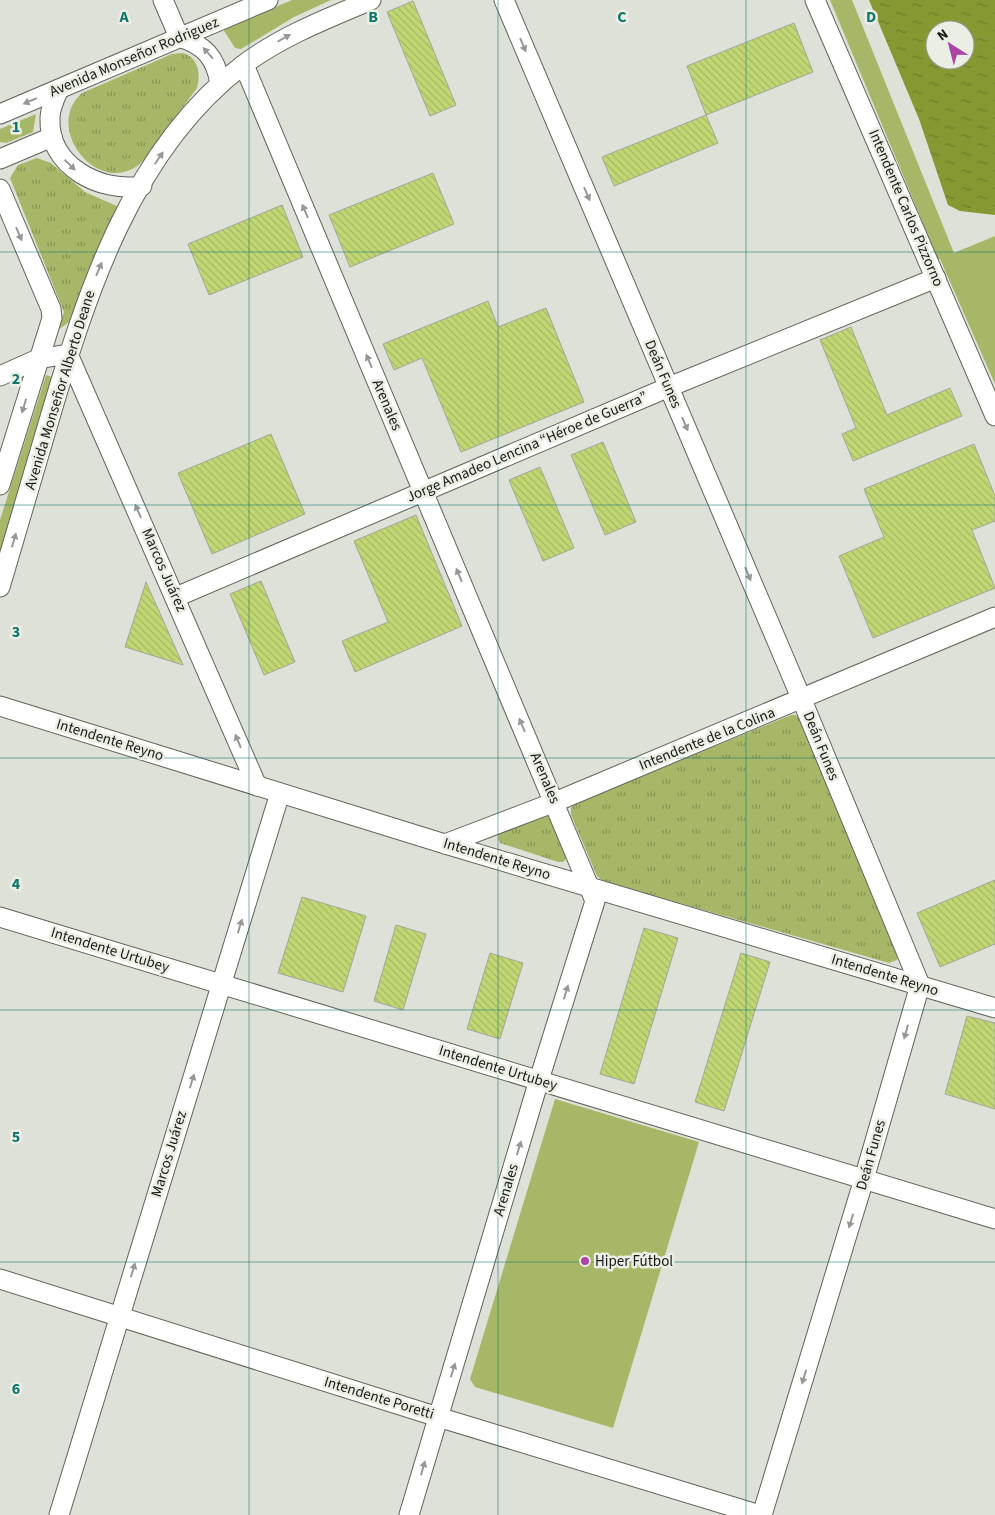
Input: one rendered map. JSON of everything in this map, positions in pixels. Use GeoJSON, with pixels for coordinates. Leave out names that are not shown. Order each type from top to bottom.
{"type":"FeatureCollection","features":[{"type":"Feature","properties":{"kind":"street"},"geometry":{"type":"LineString","coordinates":[[163,0],[179,37],[195,42],[206,49],[214,60],[220,84]]}},
{"type":"Feature","properties":{"kind":"street","name":"Avenida Monseñor Rodriguez"},"geometry":{"type":"LineString","coordinates":[[0,114],[268,0]]}},
{"type":"Feature","properties":{"kind":"street"},"geometry":{"type":"LineString","coordinates":[[59,89],[50,116],[52,137],[57,150],[66,161],[89,179],[138,192],[181,127],[220,84],[244,65],[289,35],[371,0]]}},
{"type":"Feature","properties":{"kind":"street","name":"Deán Funes"},"geometry":{"type":"LineString","coordinates":[[504,0],[802,700],[920,985],[864,1179],[761,1515]]}},
{"type":"Feature","properties":{"kind":"street","name":"Intendente Carlos Pizzorno"},"geometry":{"type":"LineString","coordinates":[[815,0],[995,416]]}},
{"type":"Feature","properties":{"kind":"street","name":"Arenales"},"geometry":{"type":"LineString","coordinates":[[244,65],[595,901],[539,1080],[409,1515]]}},
{"type":"Feature","properties":{"kind":"street"},"geometry":{"type":"LineString","coordinates":[[0,159],[52,137]]}},
{"type":"Feature","properties":{"kind":"street","name":"Avenida Monseñor Alberto Deane"},"geometry":{"type":"LineString","coordinates":[[0,189],[51,309],[52,318],[0,485]]}},
{"type":"Feature","properties":{"kind":"street","name":"Avenida Monseñor Alberto Deane"},"geometry":{"type":"LineString","coordinates":[[0,587],[68,354],[99,269],[138,192]]}},
{"type":"Feature","properties":{"kind":"street","name":"Jorge Amadeo Lencina “Héroe de Guerra”"},"geometry":{"type":"LineString","coordinates":[[176,597],[669,387],[936,278]]}},
{"type":"Feature","properties":{"kind":"street"},"geometry":{"type":"LineString","coordinates":[[0,376],[38,359],[68,354]]}},
{"type":"Feature","properties":{"kind":"street","name":"Marcos Juárez"},"geometry":{"type":"LineString","coordinates":[[68,354],[176,597],[257,786]]}},
{"type":"Feature","properties":{"kind":"street","name":"Intendente de la Colina"},"geometry":{"type":"LineString","coordinates":[[445,844],[554,802],[802,700],[995,617]]}},
{"type":"Feature","properties":{"kind":"street","name":"Intendente Reyno"},"geometry":{"type":"LineString","coordinates":[[0,706],[445,844],[995,1008]]}},
{"type":"Feature","properties":{"kind":"street","name":"Marcos Juárez"},"geometry":{"type":"LineString","coordinates":[[59,1515],[118,1316],[280,793]]}},
{"type":"Feature","properties":{"kind":"street","name":"Intendente Urtubey"},"geometry":{"type":"LineString","coordinates":[[0,917],[995,1219]]}},
{"type":"Feature","properties":{"kind":"street","name":"Intendente Poretti"},"geometry":{"type":"LineString","coordinates":[[0,1279],[438,1417],[761,1515]]}},
{"type":"Feature","properties":{"kind":"green space"},"geometry":{"type":"Polygon","coordinates":[[[292,0],[331,0],[294,17],[241,49],[235,48],[223,29],[292,0]]]}},
{"type":"Feature","properties":{"kind":"green space"},"geometry":{"type":"Polygon","coordinates":[[[830,0],[852,0],[954,253],[995,236],[995,384],[940,259],[938,259],[830,0]]]}},
{"type":"Feature","properties":{"kind":"green space"},"geometry":{"type":"Polygon","coordinates":[[[182,53],[192,58],[197,66],[199,77],[197,88],[144,160],[128,171],[111,173],[95,167],[82,156],[73,141],[68,125],[71,108],[82,93],[172,54],[182,53]]]}},
{"type":"Feature","properties":{"kind":"green space"},"geometry":{"type":"Polygon","coordinates":[[[36,114],[33,132],[6,143],[0,142],[0,129],[36,114]]]}},
{"type":"Feature","properties":{"kind":"green space"},"geometry":{"type":"Polygon","coordinates":[[[37,158],[51,163],[85,192],[119,207],[92,265],[69,322],[58,330],[64,312],[10,178],[18,165],[37,158]]]}},
{"type":"Feature","properties":{"kind":"green space"},"geometry":{"type":"Polygon","coordinates":[[[46,375],[52,377],[0,555],[0,520],[46,375]]]}},
{"type":"Feature","properties":{"kind":"green space"},"geometry":{"type":"Polygon","coordinates":[[[791,715],[796,715],[801,722],[898,956],[897,960],[889,963],[603,881],[597,876],[571,815],[571,808],[576,803],[791,715]]]}},
{"type":"Feature","properties":{"kind":"green space"},"geometry":{"type":"Polygon","coordinates":[[[546,815],[550,817],[565,854],[566,859],[563,862],[500,843],[498,839],[499,832],[546,815]]]}},
{"type":"Feature","properties":{"kind":"green space","name":"Hiper Fútbol"},"geometry":{"type":"Polygon","coordinates":[[[555,1099],[699,1142],[613,1428],[475,1387],[470,1379],[555,1099]]]}},
{"type":"Feature","properties":{"kind":"water"},"geometry":{"type":"Polygon","coordinates":[[[869,0],[995,0],[995,215],[960,211],[948,205],[919,119],[869,0]]]}},
{"type":"Feature","properties":{"kind":"building"},"geometry":{"type":"Polygon","coordinates":[[[413,1],[456,105],[430,116],[387,12],[413,1]]]}},
{"type":"Feature","properties":{"kind":"building"},"geometry":{"type":"Polygon","coordinates":[[[794,23],[813,72],[706,115],[687,66],[794,23]]]}},
{"type":"Feature","properties":{"kind":"building"},"geometry":{"type":"Polygon","coordinates":[[[706,115],[718,143],[614,186],[602,157],[706,115]]]}},
{"type":"Feature","properties":{"kind":"building"},"geometry":{"type":"Polygon","coordinates":[[[433,173],[454,224],[350,267],[329,215],[433,173]]]}},
{"type":"Feature","properties":{"kind":"building"},"geometry":{"type":"Polygon","coordinates":[[[282,205],[303,257],[209,295],[188,244],[282,205]]]}},
{"type":"Feature","properties":{"kind":"building"},"geometry":{"type":"Polygon","coordinates":[[[488,301],[498,327],[546,308],[584,402],[461,452],[422,358],[394,370],[383,344],[488,301]]]}},
{"type":"Feature","properties":{"kind":"building"},"geometry":{"type":"Polygon","coordinates":[[[851,327],[887,415],[950,388],[962,416],[853,461],[842,434],[856,428],[820,340],[851,327]]]}},
{"type":"Feature","properties":{"kind":"building"},"geometry":{"type":"Polygon","coordinates":[[[271,434],[305,514],[212,554],[178,473],[271,434]]]}},
{"type":"Feature","properties":{"kind":"building"},"geometry":{"type":"Polygon","coordinates":[[[603,442],[636,522],[605,535],[571,455],[603,442]]]}},
{"type":"Feature","properties":{"kind":"building"},"geometry":{"type":"Polygon","coordinates":[[[974,444],[995,496],[995,521],[972,530],[995,588],[873,638],[839,556],[884,537],[864,489],[974,444]]]}},
{"type":"Feature","properties":{"kind":"building"},"geometry":{"type":"Polygon","coordinates":[[[540,467],[574,548],[543,561],[509,480],[540,467]]]}},
{"type":"Feature","properties":{"kind":"building"},"geometry":{"type":"Polygon","coordinates":[[[416,515],[462,626],[355,672],[342,641],[388,622],[354,541],[416,515]]]}},
{"type":"Feature","properties":{"kind":"building"},"geometry":{"type":"Polygon","coordinates":[[[261,581],[295,662],[264,675],[230,594],[261,581]]]}},
{"type":"Feature","properties":{"kind":"building"},"geometry":{"type":"Polygon","coordinates":[[[146,582],[183,665],[125,647],[146,582]]]}},
{"type":"Feature","properties":{"kind":"building"},"geometry":{"type":"Polygon","coordinates":[[[995,880],[995,944],[940,967],[917,913],[995,880]]]}},
{"type":"Feature","properties":{"kind":"building"},"geometry":{"type":"Polygon","coordinates":[[[302,897],[366,916],[343,992],[278,973],[302,897]]]}},
{"type":"Feature","properties":{"kind":"building"},"geometry":{"type":"Polygon","coordinates":[[[396,925],[426,934],[403,1010],[374,1001],[396,925]]]}},
{"type":"Feature","properties":{"kind":"building"},"geometry":{"type":"Polygon","coordinates":[[[644,928],[678,938],[634,1084],[600,1074],[644,928]]]}},
{"type":"Feature","properties":{"kind":"building"},"geometry":{"type":"Polygon","coordinates":[[[490,953],[523,963],[500,1039],[467,1029],[490,953]]]}},
{"type":"Feature","properties":{"kind":"building"},"geometry":{"type":"Polygon","coordinates":[[[741,953],[770,962],[724,1111],[695,1102],[741,953]]]}},
{"type":"Feature","properties":{"kind":"building"},"geometry":{"type":"Polygon","coordinates":[[[967,1016],[995,1023],[995,1109],[945,1094],[967,1016]]]}},
{"type":"Feature","properties":{"kind":"place","name":"Hiper Fútbol"},"geometry":{"type":"Point","coordinates":[585,1261]}}]}
